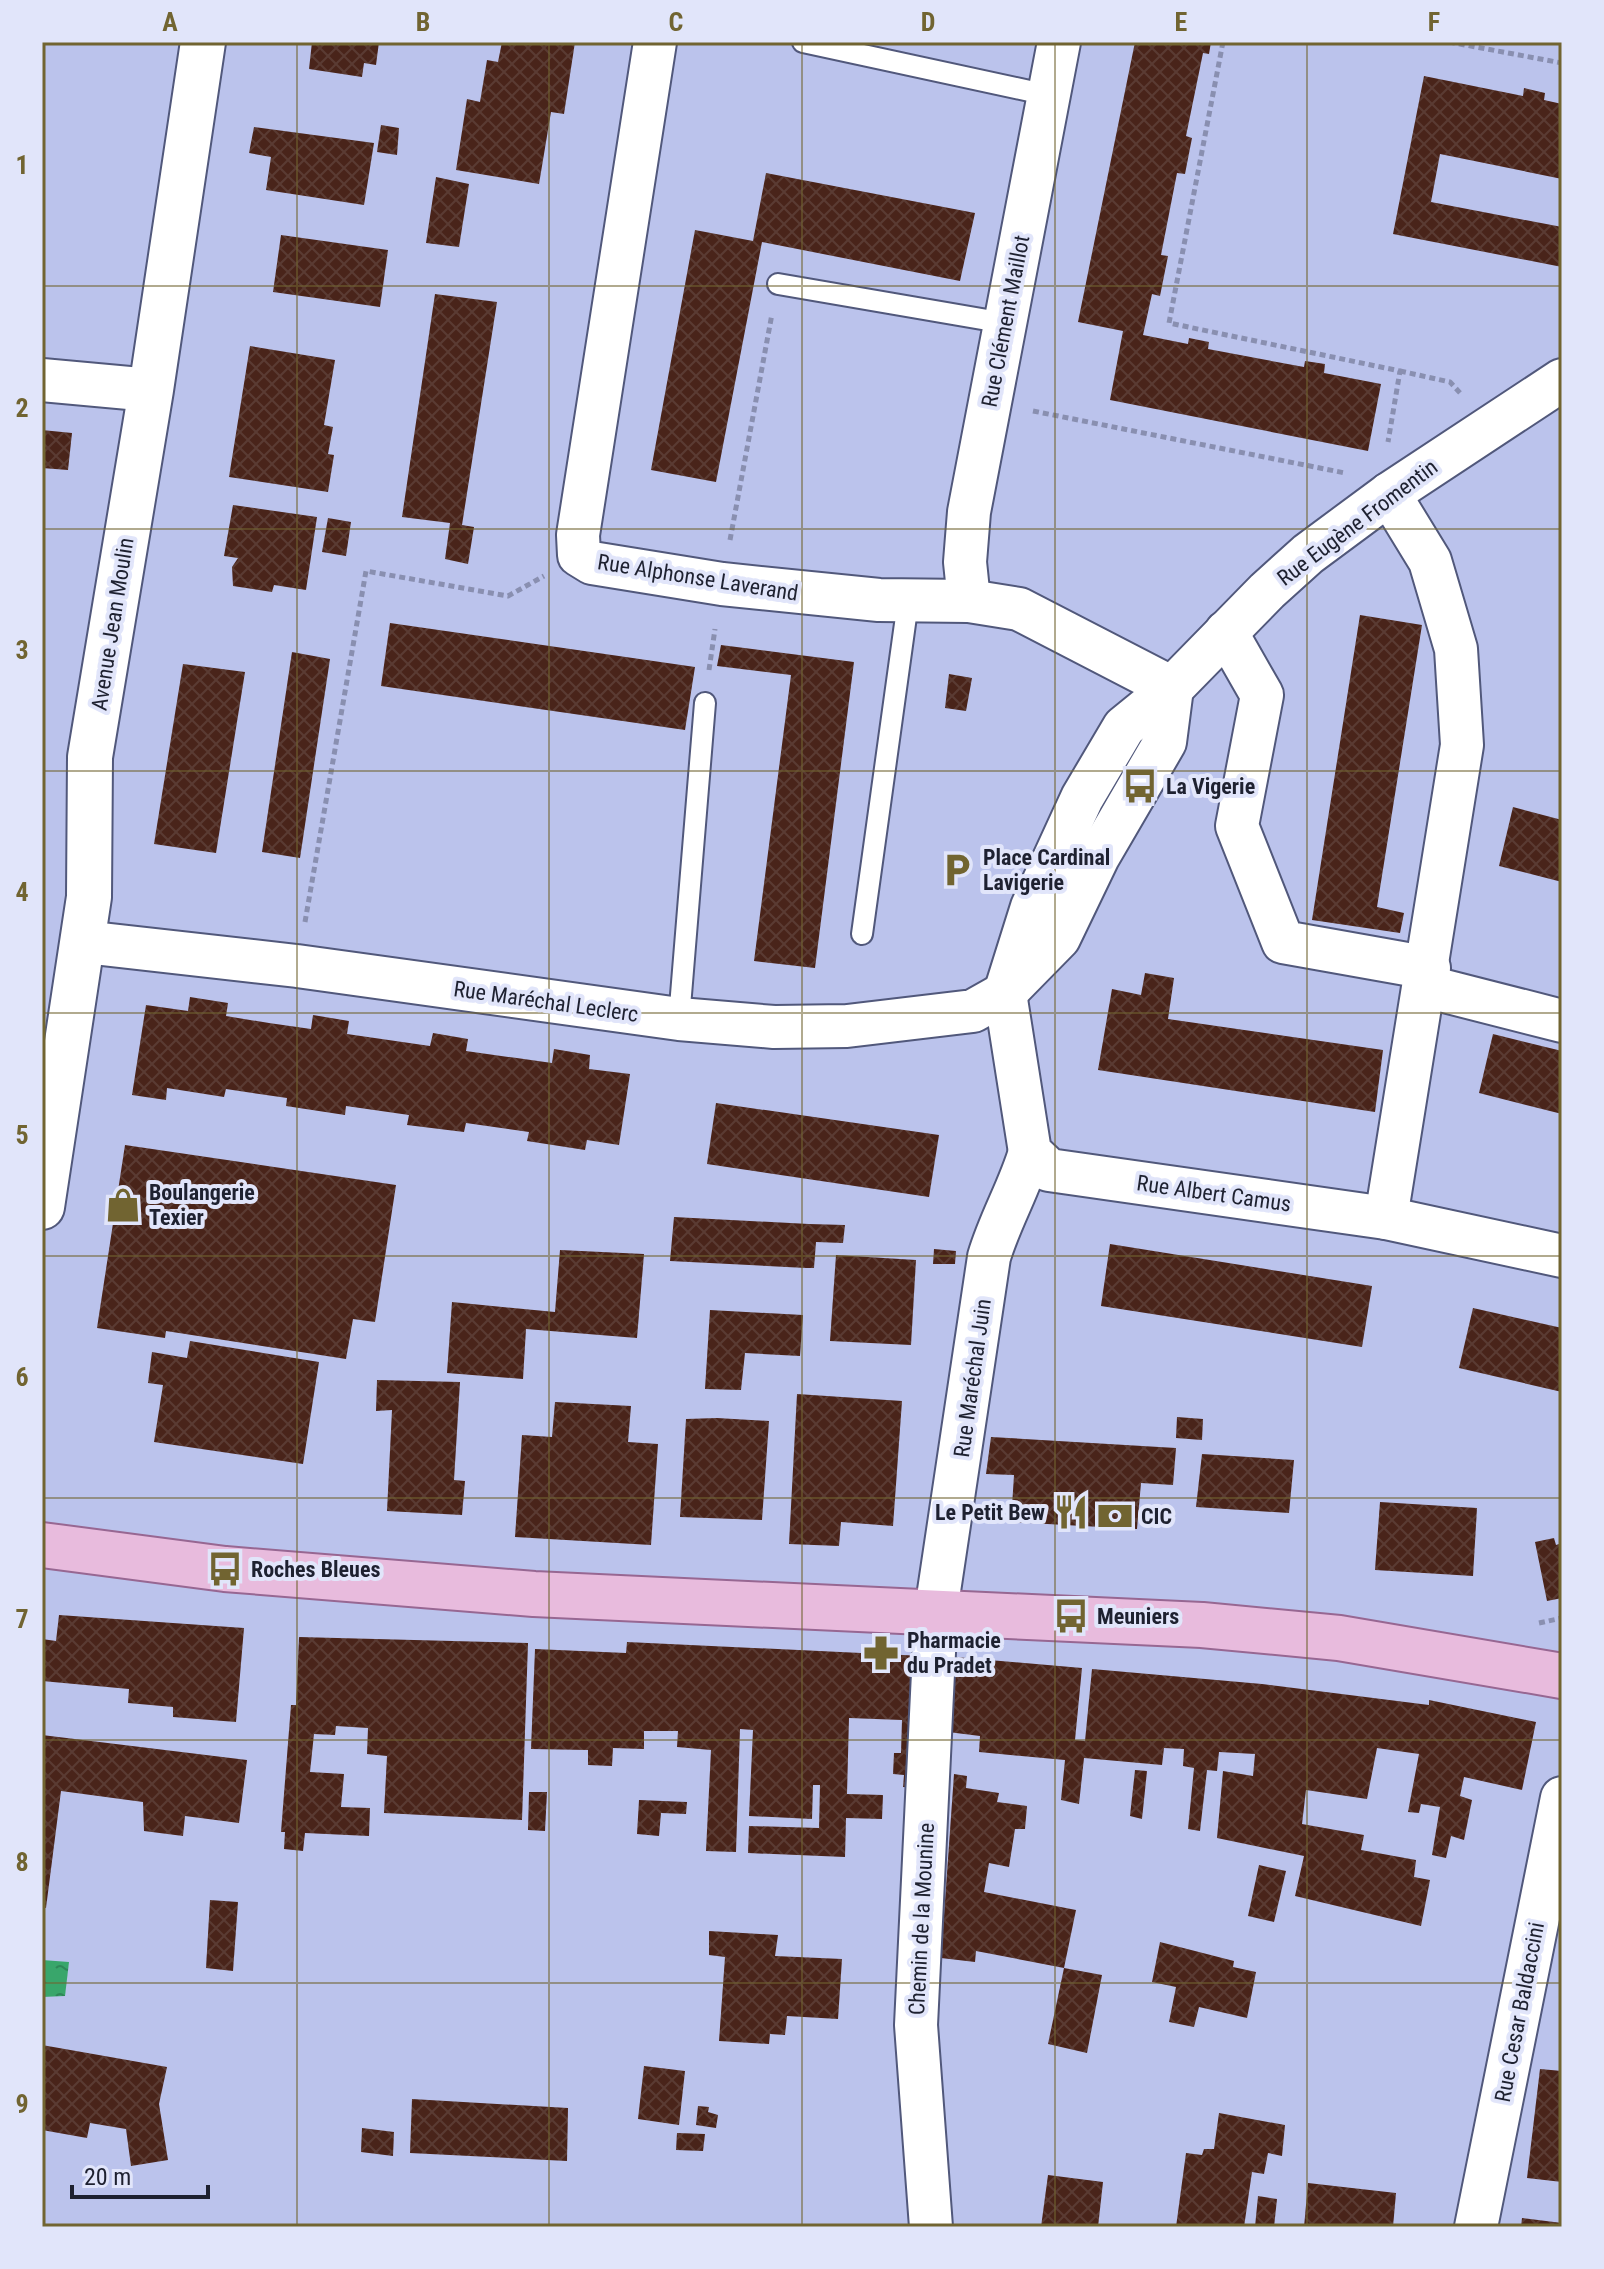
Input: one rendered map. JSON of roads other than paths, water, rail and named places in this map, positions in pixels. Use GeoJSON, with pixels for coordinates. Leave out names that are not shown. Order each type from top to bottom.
{"type":"FeatureCollection","features":[{"type":"Feature","properties":{"kind":"main road"},"geometry":{"type":"LineString","coordinates":[[42,1545],[225,1569],[534,1594],[1173,1623],[1324,1636],[1486,1660],[1562,1676]]}},
{"type":"Feature","properties":{"kind":"street","name":"Avenue Jean Moulin"},"geometry":{"type":"LineString","coordinates":[[42,1207],[89,897],[90,757],[151,390],[203,42]]}},
{"type":"Feature","properties":{"kind":"street","name":"Rue Alphonse Laverand"},"geometry":{"type":"LineString","coordinates":[[655,42],[578,535],[579,555],[592,563],[722,584],[908,602],[969,601],[1019,609],[1172,688]]}},
{"type":"Feature","properties":{"kind":"street","name":"Rue Clément Maillot"},"geometry":{"type":"LineString","coordinates":[[969,601],[965,562],[969,512],[1059,42]]}},
{"type":"Feature","properties":{"kind":"street"},"geometry":{"type":"LineString","coordinates":[[42,380],[151,390]]}},
{"type":"Feature","properties":{"kind":"street","name":"Rue Eugène Fromentin"},"geometry":{"type":"LineString","coordinates":[[1172,688],[1308,554],[1385,487],[1552,397]]}},
{"type":"Feature","properties":{"kind":"street"},"geometry":{"type":"LineString","coordinates":[[1385,487],[1430,561],[1456,649],[1462,745],[1386,1218]]}},
{"type":"Feature","properties":{"kind":"street"},"geometry":{"type":"LineString","coordinates":[[1226,632],[1262,695],[1237,826],[1283,942],[1427,977],[1562,1021]]}},
{"type":"Feature","properties":{"kind":"street"},"geometry":{"type":"LineString","coordinates":[[1030,1152],[1005,993],[1059,938],[1098,857],[1165,742],[1172,688]]}},
{"type":"Feature","properties":{"kind":"street","name":"Rue Maréchal Leclerc"},"geometry":{"type":"LineString","coordinates":[[84,942],[297,966],[679,1019],[774,1027],[904,1022],[973,1011],[1005,993]]}},
{"type":"Feature","properties":{"kind":"street","name":"Rue Albert Camus"},"geometry":{"type":"LineString","coordinates":[[1030,1152],[1049,1170],[1386,1218],[1562,1256]]}},
{"type":"Feature","properties":{"kind":"street","name":"Rue Maréchal Juin"},"geometry":{"type":"LineString","coordinates":[[936,1611],[989,1257],[1000,1223],[1018,1191],[1030,1152]]}},
{"type":"Feature","properties":{"kind":"street","name":"Chemin de la Mounine"},"geometry":{"type":"LineString","coordinates":[[931,2227],[916,2025],[936,1611]]}},
{"type":"Feature","properties":{"kind":"street","name":"Rue Cesar Baldaccini"},"geometry":{"type":"LineString","coordinates":[[1476,2227],[1562,1798]]}},
{"type":"Feature","properties":{"kind":"lane"},"geometry":{"type":"LineString","coordinates":[[803,42],[1048,95]]}},
{"type":"Feature","properties":{"kind":"lane"},"geometry":{"type":"LineString","coordinates":[[778,284],[1005,323]]}},
{"type":"Feature","properties":{"kind":"lane"},"geometry":{"type":"LineString","coordinates":[[862,934],[908,602]]}},
{"type":"Feature","properties":{"kind":"lane"},"geometry":{"type":"LineString","coordinates":[[679,1019],[705,703]]}},
{"type":"Feature","properties":{"kind":"water"},"geometry":{"type":"Polygon","coordinates":[[[42,1960],[69,1962],[65,1996],[42,1997],[42,1960]]]}},
{"type":"Feature","properties":{"kind":"place","name":"La Vigerie"},"geometry":{"type":"Point","coordinates":[1140,786]}},
{"type":"Feature","properties":{"kind":"place","name":"Place Cardinal Lavigerie"},"geometry":{"type":"Point","coordinates":[957,870]}},
{"type":"Feature","properties":{"kind":"place","name":"Boulangerie Texier"},"geometry":{"type":"Point","coordinates":[123,1205]}},
{"type":"Feature","properties":{"kind":"place","name":"Le Petit Bew"},"geometry":{"type":"Point","coordinates":[1071,1512]}},
{"type":"Feature","properties":{"kind":"place","name":"CIC"},"geometry":{"type":"Point","coordinates":[1115,1516]}},
{"type":"Feature","properties":{"kind":"place","name":"Roches Bleues"},"geometry":{"type":"Point","coordinates":[225,1569]}},
{"type":"Feature","properties":{"kind":"place","name":"Meuniers"},"geometry":{"type":"Point","coordinates":[1071,1616]}},
{"type":"Feature","properties":{"kind":"place","name":"Pharmacie du Pradet"},"geometry":{"type":"Point","coordinates":[881,1653]}}]}
